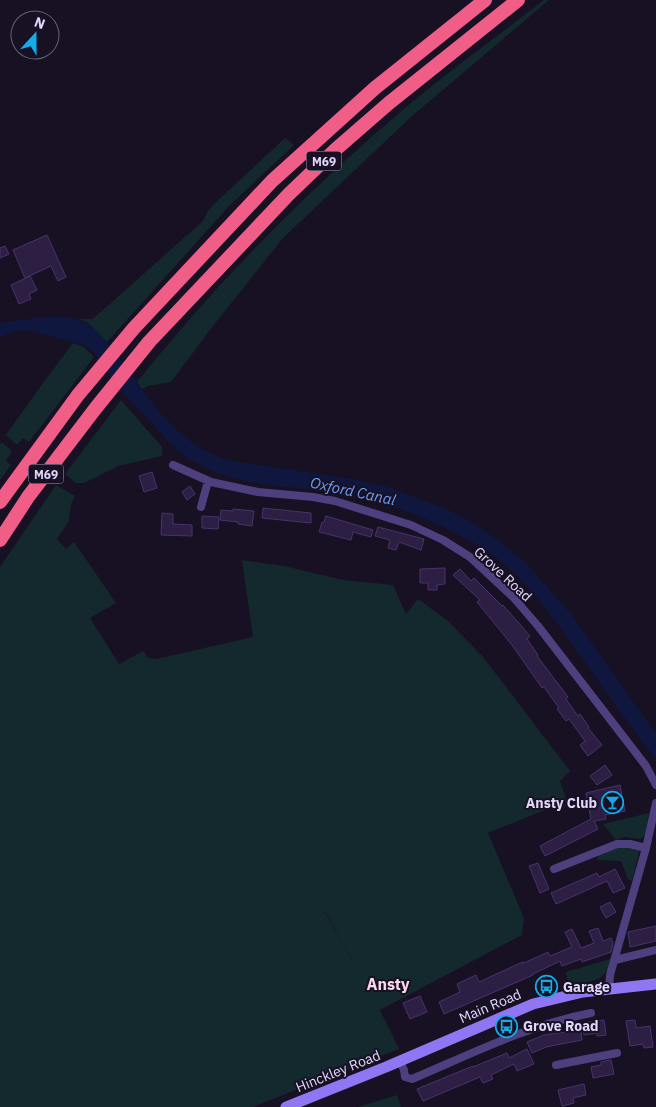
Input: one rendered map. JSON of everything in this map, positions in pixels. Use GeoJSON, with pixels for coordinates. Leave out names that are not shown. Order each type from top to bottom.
{"type":"FeatureCollection","features":[{"type":"Feature","properties":{"kind":"highway","name":"M69"},"geometry":{"type":"LineString","coordinates":[[0,502],[78,395],[134,328],[272,181],[375,88],[485,0]]}},
{"type":"Feature","properties":{"kind":"highway","name":"M69"},"geometry":{"type":"LineString","coordinates":[[0,540],[28,497],[149,342],[289,194],[335,150],[389,103],[518,0]]}},
{"type":"Feature","properties":{"kind":"main road","name":"Main Road"},"geometry":{"type":"LineString","coordinates":[[400,1061],[532,1004],[583,992],[656,984]]}},
{"type":"Feature","properties":{"kind":"main road","name":"Hinckley Road"},"geometry":{"type":"LineString","coordinates":[[286,1107],[400,1061]]}},
{"type":"Feature","properties":{"kind":"street","name":"Grove Road"},"geometry":{"type":"LineString","coordinates":[[173,465],[208,481],[258,492],[335,502],[411,525],[443,540],[470,558],[513,597],[538,626],[646,766],[656,785]]}},
{"type":"Feature","properties":{"kind":"street"},"geometry":{"type":"LineString","coordinates":[[201,507],[208,481]]}},
{"type":"Feature","properties":{"kind":"street"},"geometry":{"type":"LineString","coordinates":[[609,989],[610,975],[616,960],[646,848],[656,803]]}},
{"type":"Feature","properties":{"kind":"street"},"geometry":{"type":"LineString","coordinates":[[554,869],[618,844],[630,844],[646,848]]}},
{"type":"Feature","properties":{"kind":"street"},"geometry":{"type":"LineString","coordinates":[[616,960],[656,950]]}},
{"type":"Feature","properties":{"kind":"street"},"geometry":{"type":"LineString","coordinates":[[400,1061],[405,1077],[412,1079],[519,1032],[564,1018],[591,1013]]}},
{"type":"Feature","properties":{"kind":"street"},"geometry":{"type":"LineString","coordinates":[[556,1065],[617,1053]]}},
{"type":"Feature","properties":{"kind":"green space"},"geometry":{"type":"Polygon","coordinates":[[[544,0],[549,0],[411,117],[283,238],[171,382],[148,386],[142,389],[137,382],[197,311],[261,242],[328,176],[398,114],[452,70],[544,0]]]}},
{"type":"Feature","properties":{"kind":"green space"},"geometry":{"type":"Polygon","coordinates":[[[285,138],[294,145],[230,205],[107,342],[87,322],[78,319],[92,319],[102,311],[203,221],[213,205],[285,138]]]}},
{"type":"Feature","properties":{"kind":"green space"},"geometry":{"type":"Polygon","coordinates":[[[73,343],[84,347],[94,357],[29,442],[23,438],[17,445],[6,435],[73,343]]]}},
{"type":"Feature","properties":{"kind":"green space"},"geometry":{"type":"Polygon","coordinates":[[[121,400],[162,447],[162,456],[118,466],[84,483],[76,483],[65,474],[121,400]]]}},
{"type":"Feature","properties":{"kind":"green space"},"geometry":{"type":"Polygon","coordinates":[[[2,442],[12,451],[6,461],[11,465],[0,480],[0,444],[2,442]]]}},
{"type":"Feature","properties":{"kind":"green space"},"geometry":{"type":"Polygon","coordinates":[[[56,485],[75,496],[71,504],[69,521],[57,539],[66,549],[74,542],[116,603],[90,618],[119,664],[143,651],[148,658],[156,659],[253,637],[242,560],[284,566],[343,580],[393,585],[406,614],[418,599],[448,621],[484,658],[570,771],[560,781],[567,801],[488,833],[524,918],[522,935],[380,1010],[399,1049],[253,1107],[0,1107],[0,567],[56,485]],[[324,910],[324,911],[364,981],[324,910]]]}},
{"type":"Feature","properties":{"kind":"green space"},"geometry":{"type":"Polygon","coordinates":[[[649,813],[645,835],[640,839],[624,837],[616,840],[603,824],[649,813]]]}},
{"type":"Feature","properties":{"kind":"green space"},"geometry":{"type":"Polygon","coordinates":[[[618,846],[640,848],[632,881],[628,879],[621,861],[597,860],[599,854],[618,846]]]}},
{"type":"Feature","properties":{"kind":"green space"},"geometry":{"type":"Polygon","coordinates":[[[610,959],[612,961],[608,969],[600,978],[589,982],[568,983],[566,972],[610,959]]]}},
{"type":"Feature","properties":{"kind":"green space"},"geometry":{"type":"Polygon","coordinates":[[[397,1095],[401,1107],[358,1107],[397,1095]]]}},
{"type":"Feature","properties":{"kind":"water","name":"Oxford Canal"},"geometry":{"type":"Polygon","coordinates":[[[57,316],[77,319],[96,330],[163,416],[189,440],[207,452],[227,460],[358,480],[388,487],[447,509],[478,526],[499,541],[526,563],[572,615],[656,734],[656,760],[543,605],[515,574],[499,560],[482,548],[447,529],[396,508],[339,494],[246,481],[210,470],[193,461],[175,448],[131,402],[92,350],[85,345],[28,330],[16,331],[0,337],[0,323],[57,316]]]}},
{"type":"Feature","properties":{"kind":"building"},"geometry":{"type":"Polygon","coordinates":[[[47,235],[66,277],[58,281],[51,266],[25,278],[13,250],[47,235]]]}},
{"type":"Feature","properties":{"kind":"building"},"geometry":{"type":"Polygon","coordinates":[[[5,246],[9,254],[0,258],[0,248],[5,246]]]}},
{"type":"Feature","properties":{"kind":"building"},"geometry":{"type":"Polygon","coordinates":[[[30,276],[37,290],[29,294],[31,299],[19,304],[11,285],[30,276]]]}},
{"type":"Feature","properties":{"kind":"building"},"geometry":{"type":"Polygon","coordinates":[[[152,472],[157,488],[144,492],[139,476],[152,472]]]}},
{"type":"Feature","properties":{"kind":"building"},"geometry":{"type":"Polygon","coordinates":[[[190,486],[195,494],[187,500],[182,492],[190,486]]]}},
{"type":"Feature","properties":{"kind":"building"},"geometry":{"type":"Polygon","coordinates":[[[263,508],[311,513],[311,523],[262,518],[263,508]]]}},
{"type":"Feature","properties":{"kind":"building"},"geometry":{"type":"Polygon","coordinates":[[[233,509],[254,511],[252,526],[220,520],[221,510],[233,511],[233,509]]]}},
{"type":"Feature","properties":{"kind":"building"},"geometry":{"type":"Polygon","coordinates":[[[162,513],[173,514],[173,524],[192,525],[192,536],[161,535],[162,513]]]}},
{"type":"Feature","properties":{"kind":"building"},"geometry":{"type":"Polygon","coordinates":[[[202,516],[219,517],[218,529],[202,528],[202,516]]]}},
{"type":"Feature","properties":{"kind":"building"},"geometry":{"type":"Polygon","coordinates":[[[326,516],[373,530],[371,537],[353,532],[351,540],[319,532],[326,516]]]}},
{"type":"Feature","properties":{"kind":"building"},"geometry":{"type":"Polygon","coordinates":[[[378,527],[424,539],[421,550],[399,542],[396,550],[388,548],[390,540],[375,536],[378,527]]]}},
{"type":"Feature","properties":{"kind":"building"},"geometry":{"type":"Polygon","coordinates":[[[445,568],[445,584],[437,585],[437,590],[428,590],[428,583],[420,583],[420,569],[445,568]]]}},
{"type":"Feature","properties":{"kind":"building"},"geometry":{"type":"Polygon","coordinates":[[[460,569],[471,581],[474,578],[503,605],[530,636],[527,639],[537,656],[568,697],[566,699],[578,716],[580,714],[588,728],[602,745],[588,756],[580,745],[585,741],[569,719],[566,721],[557,709],[559,708],[544,687],[542,688],[512,645],[477,602],[480,600],[453,575],[460,569]]]}},
{"type":"Feature","properties":{"kind":"building"},"geometry":{"type":"Polygon","coordinates":[[[605,765],[612,775],[597,785],[590,776],[605,765]]]}},
{"type":"Feature","properties":{"kind":"building"},"geometry":{"type":"Polygon","coordinates":[[[620,785],[625,811],[605,815],[606,819],[594,821],[598,829],[545,856],[540,846],[591,819],[586,793],[620,785]]]}},
{"type":"Feature","properties":{"kind":"building"},"geometry":{"type":"Polygon","coordinates":[[[538,863],[549,889],[540,893],[529,866],[538,863]]]}},
{"type":"Feature","properties":{"kind":"building"},"geometry":{"type":"Polygon","coordinates":[[[615,869],[625,888],[613,893],[607,881],[556,904],[551,893],[597,873],[599,877],[615,869]]]}},
{"type":"Feature","properties":{"kind":"building"},"geometry":{"type":"Polygon","coordinates":[[[610,902],[616,912],[606,918],[600,907],[610,902]]]}},
{"type":"Feature","properties":{"kind":"building"},"geometry":{"type":"Polygon","coordinates":[[[656,926],[656,941],[630,947],[628,932],[656,926]]]}},
{"type":"Feature","properties":{"kind":"building"},"geometry":{"type":"Polygon","coordinates":[[[598,928],[603,941],[611,938],[613,943],[611,952],[582,962],[581,959],[562,966],[560,961],[533,975],[444,1014],[439,1002],[460,992],[457,984],[476,975],[479,982],[548,952],[550,956],[572,947],[565,932],[572,929],[581,948],[594,943],[589,931],[598,928]]]}},
{"type":"Feature","properties":{"kind":"building"},"geometry":{"type":"Polygon","coordinates":[[[420,996],[427,1012],[410,1019],[403,1003],[420,996]]]}},
{"type":"Feature","properties":{"kind":"building"},"geometry":{"type":"Polygon","coordinates":[[[604,1020],[606,1035],[597,1036],[597,1033],[584,1035],[582,1023],[604,1020]]]}},
{"type":"Feature","properties":{"kind":"building"},"geometry":{"type":"Polygon","coordinates":[[[635,1020],[636,1028],[650,1026],[653,1047],[644,1048],[643,1044],[630,1046],[626,1021],[635,1020]]]}},
{"type":"Feature","properties":{"kind":"building"},"geometry":{"type":"Polygon","coordinates":[[[581,1030],[582,1040],[546,1047],[532,1053],[527,1042],[544,1035],[581,1030]]]}},
{"type":"Feature","properties":{"kind":"building"},"geometry":{"type":"Polygon","coordinates":[[[527,1049],[534,1064],[517,1071],[514,1064],[491,1075],[493,1079],[483,1083],[480,1077],[423,1101],[417,1089],[507,1053],[509,1058],[527,1049]]]}},
{"type":"Feature","properties":{"kind":"building"},"geometry":{"type":"Polygon","coordinates":[[[611,1060],[614,1074],[593,1078],[591,1067],[611,1060]]]}},
{"type":"Feature","properties":{"kind":"building"},"geometry":{"type":"Polygon","coordinates":[[[584,1084],[586,1095],[573,1098],[574,1103],[562,1106],[558,1090],[584,1084]]]}},
{"type":"Feature","properties":{"kind":"place","name":"Ansty Club"},"geometry":{"type":"Point","coordinates":[613,803]}},
{"type":"Feature","properties":{"kind":"place","name":"Garage"},"geometry":{"type":"Point","coordinates":[547,987]}},
{"type":"Feature","properties":{"kind":"place","name":"Grove Road"},"geometry":{"type":"Point","coordinates":[507,1026]}},
{"type":"Feature","properties":{"kind":"district","name":"Ansty"},"geometry":{"type":"Point","coordinates":[388,984]}}]}
